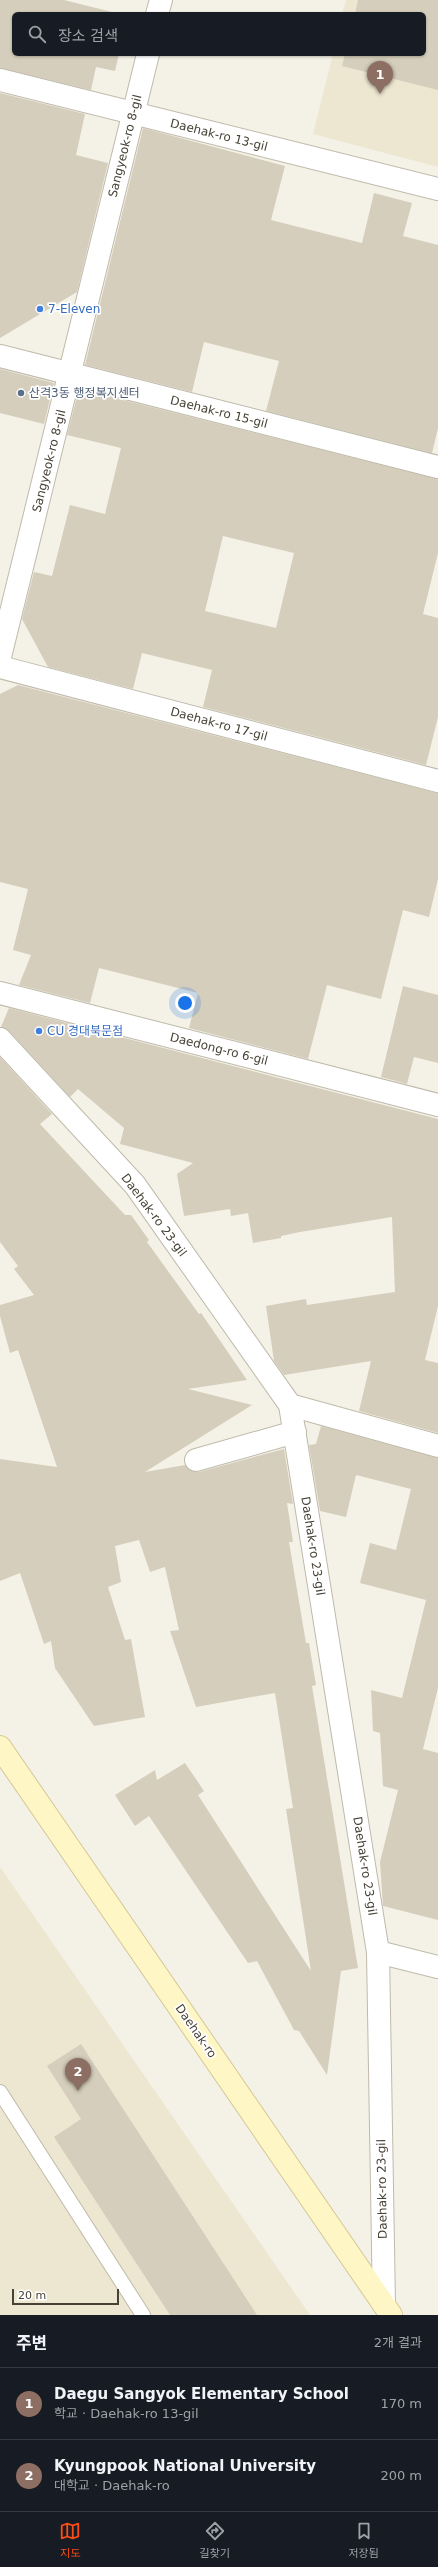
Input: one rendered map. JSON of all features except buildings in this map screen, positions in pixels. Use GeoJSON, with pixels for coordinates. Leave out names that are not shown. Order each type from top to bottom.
{"type":"FeatureCollection","features":[{"type":"Feature","properties":{"kind":"main road","name":"Daehak-ro"},"geometry":{"type":"LineString","coordinates":[[0,1747],[388,2310]]}},
{"type":"Feature","properties":{"kind":"street"},"geometry":{"type":"LineString","coordinates":[[158,12],[161,0]]}},
{"type":"Feature","properties":{"kind":"street","name":"Sangyeok-ro 8-gil"},"geometry":{"type":"LineString","coordinates":[[0,657],[71,374],[147,56]]}},
{"type":"Feature","properties":{"kind":"street","name":"Daehak-ro 13-gil"},"geometry":{"type":"LineString","coordinates":[[0,80],[438,189]]}},
{"type":"Feature","properties":{"kind":"street","name":"Daehak-ro 15-gil"},"geometry":{"type":"LineString","coordinates":[[0,356],[438,467]]}},
{"type":"Feature","properties":{"kind":"street","name":"Daehak-ro 17-gil"},"geometry":{"type":"LineString","coordinates":[[0,667],[438,781]]}},
{"type":"Feature","properties":{"kind":"street","name":"Daedong-ro 6-gil"},"geometry":{"type":"LineString","coordinates":[[0,993],[438,1104]]}},
{"type":"Feature","properties":{"kind":"street","name":"Daehak-ro 23-gil"},"geometry":{"type":"LineString","coordinates":[[0,1039],[135,1185],[290,1405],[378,1952],[388,2310]]}},
{"type":"Feature","properties":{"kind":"street"},"geometry":{"type":"LineString","coordinates":[[290,1405],[438,1446]]}},
{"type":"Feature","properties":{"kind":"street"},"geometry":{"type":"LineString","coordinates":[[196,1460],[295,1432]]}},
{"type":"Feature","properties":{"kind":"street"},"geometry":{"type":"LineString","coordinates":[[378,1952],[438,1966]]}},
{"type":"Feature","properties":{"kind":"lane"},"geometry":{"type":"LineString","coordinates":[[0,2092],[143,2315]]}},
{"type":"Feature","properties":{"kind":"shaded area"},"geometry":{"type":"Polygon","coordinates":[[[346,0],[438,0],[438,167],[313,134],[332,56],[426,56],[426,12],[343,12],[346,0]]]}},
{"type":"Feature","properties":{"kind":"shaded area"},"geometry":{"type":"Polygon","coordinates":[[[0,1867],[310,2315],[0,2315],[0,1867]]]}},
{"type":"Feature","properties":{"kind":"place","name":"Daegu Sangyok Elementary School"},"geometry":{"type":"Point","coordinates":[380,94]}},
{"type":"Feature","properties":{"kind":"place","name":"7-Eleven"},"geometry":{"type":"Point","coordinates":[40,309]}},
{"type":"Feature","properties":{"kind":"place","name":"산격3동 행정복지센터"},"geometry":{"type":"Point","coordinates":[21,393]}},
{"type":"Feature","properties":{"kind":"place","name":"CU 경대북문점"},"geometry":{"type":"Point","coordinates":[39,1031]}},
{"type":"Feature","properties":{"kind":"place","name":"Kyungpook National University"},"geometry":{"type":"Point","coordinates":[78,2091]}}]}
